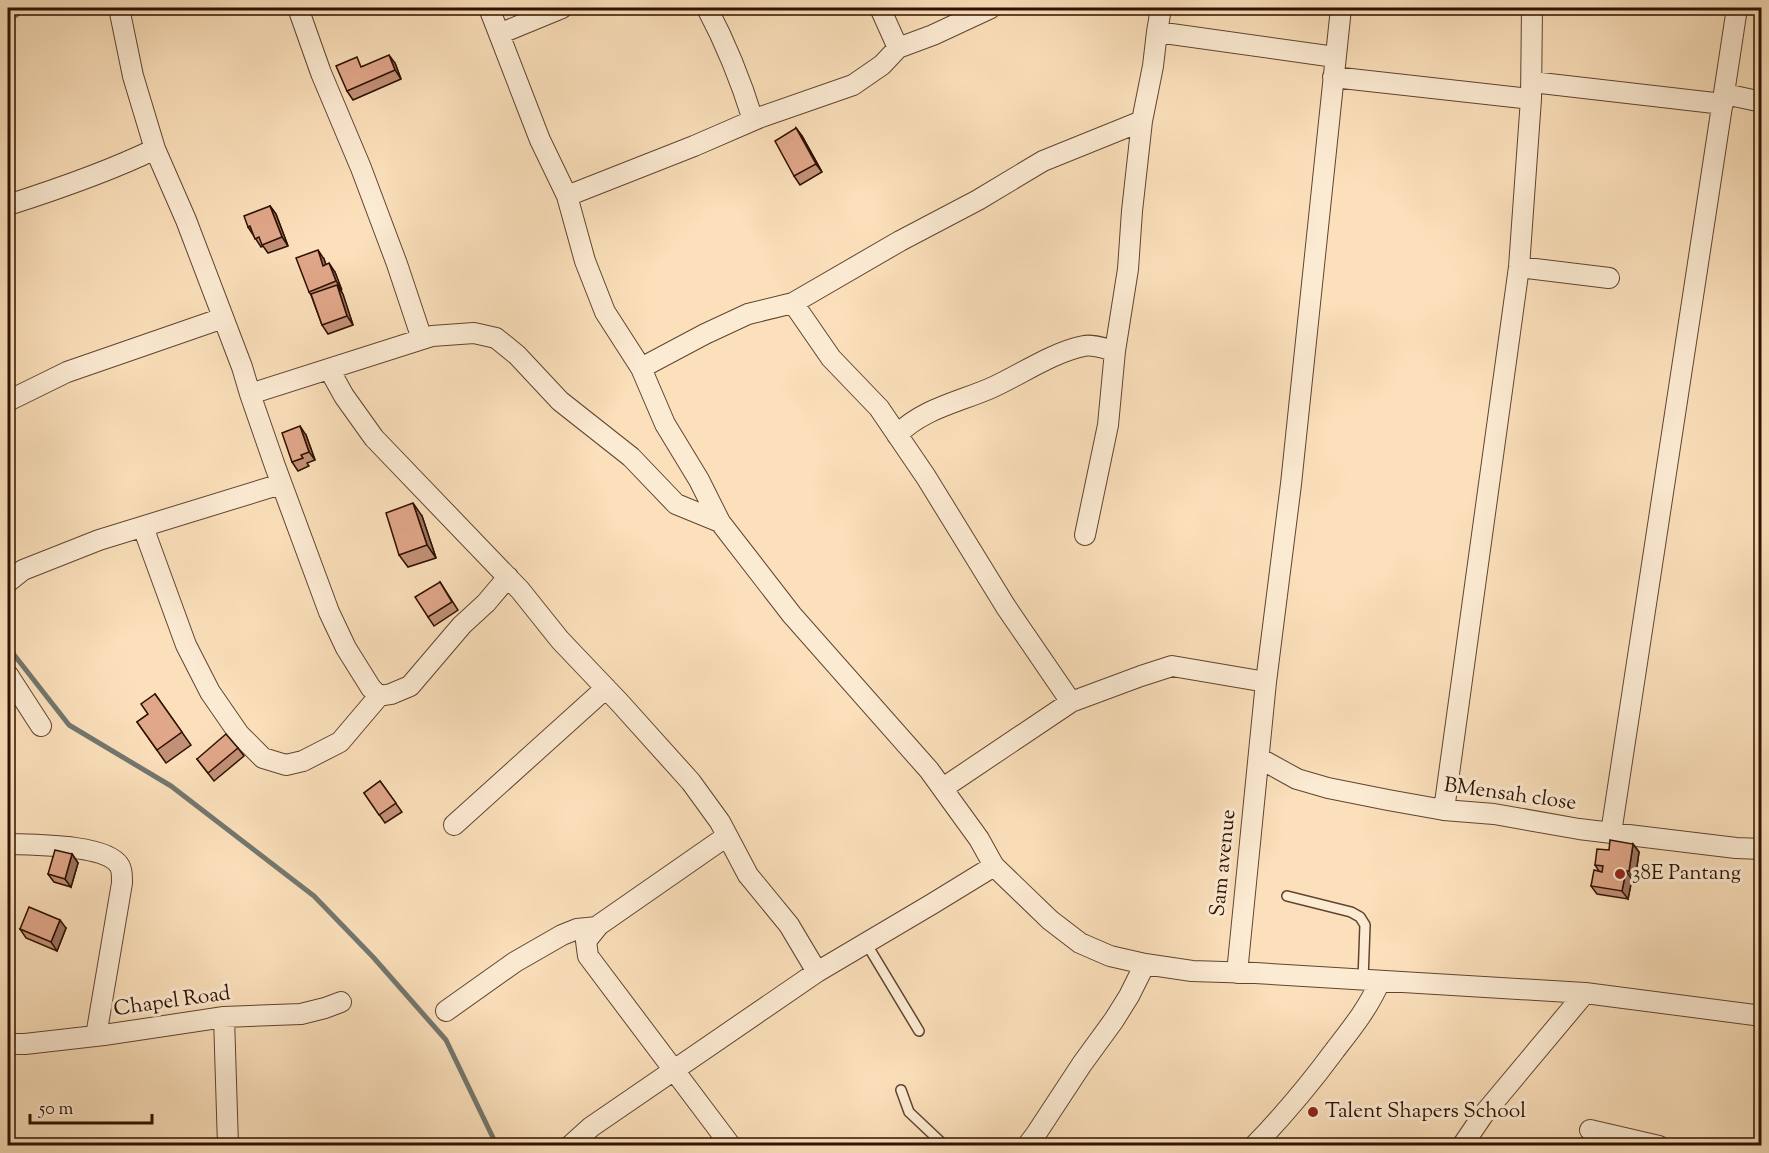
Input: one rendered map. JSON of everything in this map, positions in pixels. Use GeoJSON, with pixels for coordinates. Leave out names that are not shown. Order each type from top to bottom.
{"type":"FeatureCollection","features":[{"type":"Feature","properties":{"kind":"street"},"geometry":{"type":"LineString","coordinates":[[119,8],[133,76],[155,149],[186,220],[242,368],[281,484],[329,612],[346,648],[371,688],[379,696]]}},
{"type":"Feature","properties":{"kind":"street"},"geometry":{"type":"LineString","coordinates":[[298,8],[321,73],[361,168],[423,339]]}},
{"type":"Feature","properties":{"kind":"street"},"geometry":{"type":"LineString","coordinates":[[489,8],[540,141],[567,196],[585,261],[605,312],[641,368],[665,423],[699,480],[720,522],[792,615],[943,788],[979,839],[994,866],[1050,920],[1080,943],[1110,956],[1192,971],[1585,993],[1761,1016]]}},
{"type":"Feature","properties":{"kind":"street"},"geometry":{"type":"LineString","coordinates":[[499,34],[562,8]]}},
{"type":"Feature","properties":{"kind":"street"},"geometry":{"type":"LineString","coordinates":[[707,8],[743,86],[753,120]]}},
{"type":"Feature","properties":{"kind":"street"},"geometry":{"type":"LineString","coordinates":[[880,8],[898,48]]}},
{"type":"Feature","properties":{"kind":"street"},"geometry":{"type":"LineString","coordinates":[[567,196],[753,120],[853,85],[882,65],[898,48],[933,35],[991,8]]}},
{"type":"Feature","properties":{"kind":"street"},"geometry":{"type":"LineString","coordinates":[[1085,535],[1108,425],[1115,351],[1128,269],[1142,121],[1161,8]]}},
{"type":"Feature","properties":{"kind":"street","name":"Sam avenue"},"geometry":{"type":"LineString","coordinates":[[1237,973],[1266,682],[1291,484],[1341,8]]}},
{"type":"Feature","properties":{"kind":"street"},"geometry":{"type":"LineString","coordinates":[[1444,810],[1519,267],[1531,90],[1532,8]]}},
{"type":"Feature","properties":{"kind":"street"},"geometry":{"type":"LineString","coordinates":[[1611,833],[1737,8]]}},
{"type":"Feature","properties":{"kind":"street"},"geometry":{"type":"LineString","coordinates":[[1157,32],[1335,57]]}},
{"type":"Feature","properties":{"kind":"street"},"geometry":{"type":"LineString","coordinates":[[1333,77],[1761,102]]}},
{"type":"Feature","properties":{"kind":"street"},"geometry":{"type":"LineString","coordinates":[[641,368],[748,314],[793,303],[900,241],[978,200],[1043,161],[1142,121]]}},
{"type":"Feature","properties":{"kind":"street"},"geometry":{"type":"LineString","coordinates":[[8,205],[63,187],[131,161],[155,149]]}},
{"type":"Feature","properties":{"kind":"street"},"geometry":{"type":"LineString","coordinates":[[1519,267],[1609,278]]}},
{"type":"Feature","properties":{"kind":"street"},"geometry":{"type":"LineString","coordinates":[[793,303],[831,358],[879,408],[955,523],[1006,607],[1071,702]]}},
{"type":"Feature","properties":{"kind":"street"},"geometry":{"type":"LineString","coordinates":[[8,401],[67,372],[223,318]]}},
{"type":"Feature","properties":{"kind":"street"},"geometry":{"type":"LineString","coordinates":[[250,394],[432,336],[474,333],[496,338],[517,355],[560,401],[631,457],[676,504],[720,522]]}},
{"type":"Feature","properties":{"kind":"street"},"geometry":{"type":"LineString","coordinates":[[897,435],[908,424],[939,408],[990,388],[1067,350],[1087,345],[1115,351]]}},
{"type":"Feature","properties":{"kind":"street"},"geometry":{"type":"LineString","coordinates":[[329,369],[344,396],[374,438],[508,577],[560,640],[691,782],[720,822],[748,875],[789,925],[817,972]]}},
{"type":"Feature","properties":{"kind":"street"},"geometry":{"type":"LineString","coordinates":[[8,582],[23,570],[99,540],[281,484]]}},
{"type":"Feature","properties":{"kind":"street"},"geometry":{"type":"LineString","coordinates":[[142,527],[186,645],[210,692],[239,734],[263,758],[286,765],[303,761],[340,742],[379,696],[410,686],[462,625],[486,603],[508,577]]}},
{"type":"Feature","properties":{"kind":"street"},"geometry":{"type":"LineString","coordinates":[[943,788],[1071,702],[1141,676],[1172,666],[1266,682]]}},
{"type":"Feature","properties":{"kind":"street"},"geometry":{"type":"LineString","coordinates":[[8,675],[41,726]]}},
{"type":"Feature","properties":{"kind":"street"},"geometry":{"type":"LineString","coordinates":[[454,825],[606,688]]}},
{"type":"Feature","properties":{"kind":"street","name":"BMensah close"},"geometry":{"type":"LineString","coordinates":[[1258,758],[1297,779],[1328,788],[1444,810],[1494,814],[1611,833],[1761,849]]}},
{"type":"Feature","properties":{"kind":"street"},"geometry":{"type":"LineString","coordinates":[[727,836],[597,927],[586,941],[588,956],[731,1146]]}},
{"type":"Feature","properties":{"kind":"street"},"geometry":{"type":"LineString","coordinates":[[8,844],[87,849],[111,856],[121,866],[122,883],[96,1036]]}},
{"type":"Feature","properties":{"kind":"street"},"geometry":{"type":"LineString","coordinates":[[570,1146],[591,1127],[817,972],[994,866]]}},
{"type":"Feature","properties":{"kind":"street"},"geometry":{"type":"LineString","coordinates":[[446,1011],[515,962],[562,935],[577,929],[597,927]]}},
{"type":"Feature","properties":{"kind":"street"},"geometry":{"type":"LineString","coordinates":[[1027,1146],[1114,1020],[1145,964]]}},
{"type":"Feature","properties":{"kind":"street"},"geometry":{"type":"LineString","coordinates":[[1254,1146],[1278,1121],[1361,1016],[1374,993],[1371,980]]}},
{"type":"Feature","properties":{"kind":"street"},"geometry":{"type":"LineString","coordinates":[[1462,1146],[1483,1115],[1585,993]]}},
{"type":"Feature","properties":{"kind":"street","name":"Chapel Road"},"geometry":{"type":"LineString","coordinates":[[8,1044],[96,1036],[224,1017],[301,1014],[342,1002]]}},
{"type":"Feature","properties":{"kind":"street"},"geometry":{"type":"LineString","coordinates":[[224,1017],[228,1146]]}},
{"type":"Feature","properties":{"kind":"street"},"geometry":{"type":"LineString","coordinates":[[1590,1130],[1659,1146]]}},
{"type":"Feature","properties":{"kind":"lane"},"geometry":{"type":"LineString","coordinates":[[1287,896],[1351,912],[1360,917],[1365,926],[1371,980]]}},
{"type":"Feature","properties":{"kind":"lane"},"geometry":{"type":"LineString","coordinates":[[866,943],[919,1031]]}},
{"type":"Feature","properties":{"kind":"lane"},"geometry":{"type":"LineString","coordinates":[[901,1090],[909,1112],[945,1146]]}},
{"type":"Feature","properties":{"kind":"building"},"geometry":{"type":"Polygon","coordinates":[[[389,55],[395,70],[347,91],[336,66],[357,57],[361,67],[389,55]]]}},
{"type":"Feature","properties":{"kind":"building"},"geometry":{"type":"Polygon","coordinates":[[[796,128],[816,164],[794,176],[775,141],[796,128]]]}},
{"type":"Feature","properties":{"kind":"building"},"geometry":{"type":"Polygon","coordinates":[[[270,206],[282,237],[262,245],[259,237],[255,239],[244,216],[270,206]]]}},
{"type":"Feature","properties":{"kind":"building"},"geometry":{"type":"Polygon","coordinates":[[[318,250],[323,266],[329,263],[336,281],[309,292],[296,258],[318,250]]]}},
{"type":"Feature","properties":{"kind":"building"},"geometry":{"type":"Polygon","coordinates":[[[337,285],[347,316],[322,325],[311,294],[337,285]]]}},
{"type":"Feature","properties":{"kind":"building"},"geometry":{"type":"Polygon","coordinates":[[[300,426],[309,452],[301,455],[303,458],[292,462],[282,433],[300,426]]]}},
{"type":"Feature","properties":{"kind":"building"},"geometry":{"type":"Polygon","coordinates":[[[413,503],[427,545],[399,555],[386,513],[413,503]]]}},
{"type":"Feature","properties":{"kind":"building"},"geometry":{"type":"Polygon","coordinates":[[[440,582],[452,602],[428,617],[415,597],[440,582]]]}},
{"type":"Feature","properties":{"kind":"building"},"geometry":{"type":"Polygon","coordinates":[[[155,694],[182,732],[157,750],[137,722],[148,714],[141,704],[155,694]]]}},
{"type":"Feature","properties":{"kind":"building"},"geometry":{"type":"Polygon","coordinates":[[[226,734],[238,748],[208,773],[197,759],[226,734]]]}},
{"type":"Feature","properties":{"kind":"building"},"geometry":{"type":"Polygon","coordinates":[[[380,781],[396,803],[379,815],[364,793],[380,781]]]}},
{"type":"Feature","properties":{"kind":"building","name":"38E Pantang"},"geometry":{"type":"Polygon","coordinates":[[[1610,840],[1633,844],[1629,871],[1626,871],[1622,891],[1591,886],[1594,870],[1602,872],[1603,866],[1595,865],[1597,849],[1609,850],[1610,840]]]}},
{"type":"Feature","properties":{"kind":"building"},"geometry":{"type":"Polygon","coordinates":[[[55,850],[72,854],[65,879],[48,874],[55,850]]]}},
{"type":"Feature","properties":{"kind":"building"},"geometry":{"type":"Polygon","coordinates":[[[29,907],[60,920],[51,942],[20,929],[29,907]]]}},
{"type":"Feature","properties":{"kind":"waterway"},"geometry":{"type":"LineString","coordinates":[[8,647],[69,725],[171,786],[314,896],[373,957],[446,1040],[497,1146]]}},
{"type":"Feature","properties":{"kind":"place","name":"38E Pantang"},"geometry":{"type":"Point","coordinates":[1620,874]}},
{"type":"Feature","properties":{"kind":"place","name":"Talent Shapers School"},"geometry":{"type":"Point","coordinates":[1313,1112]}}]}
